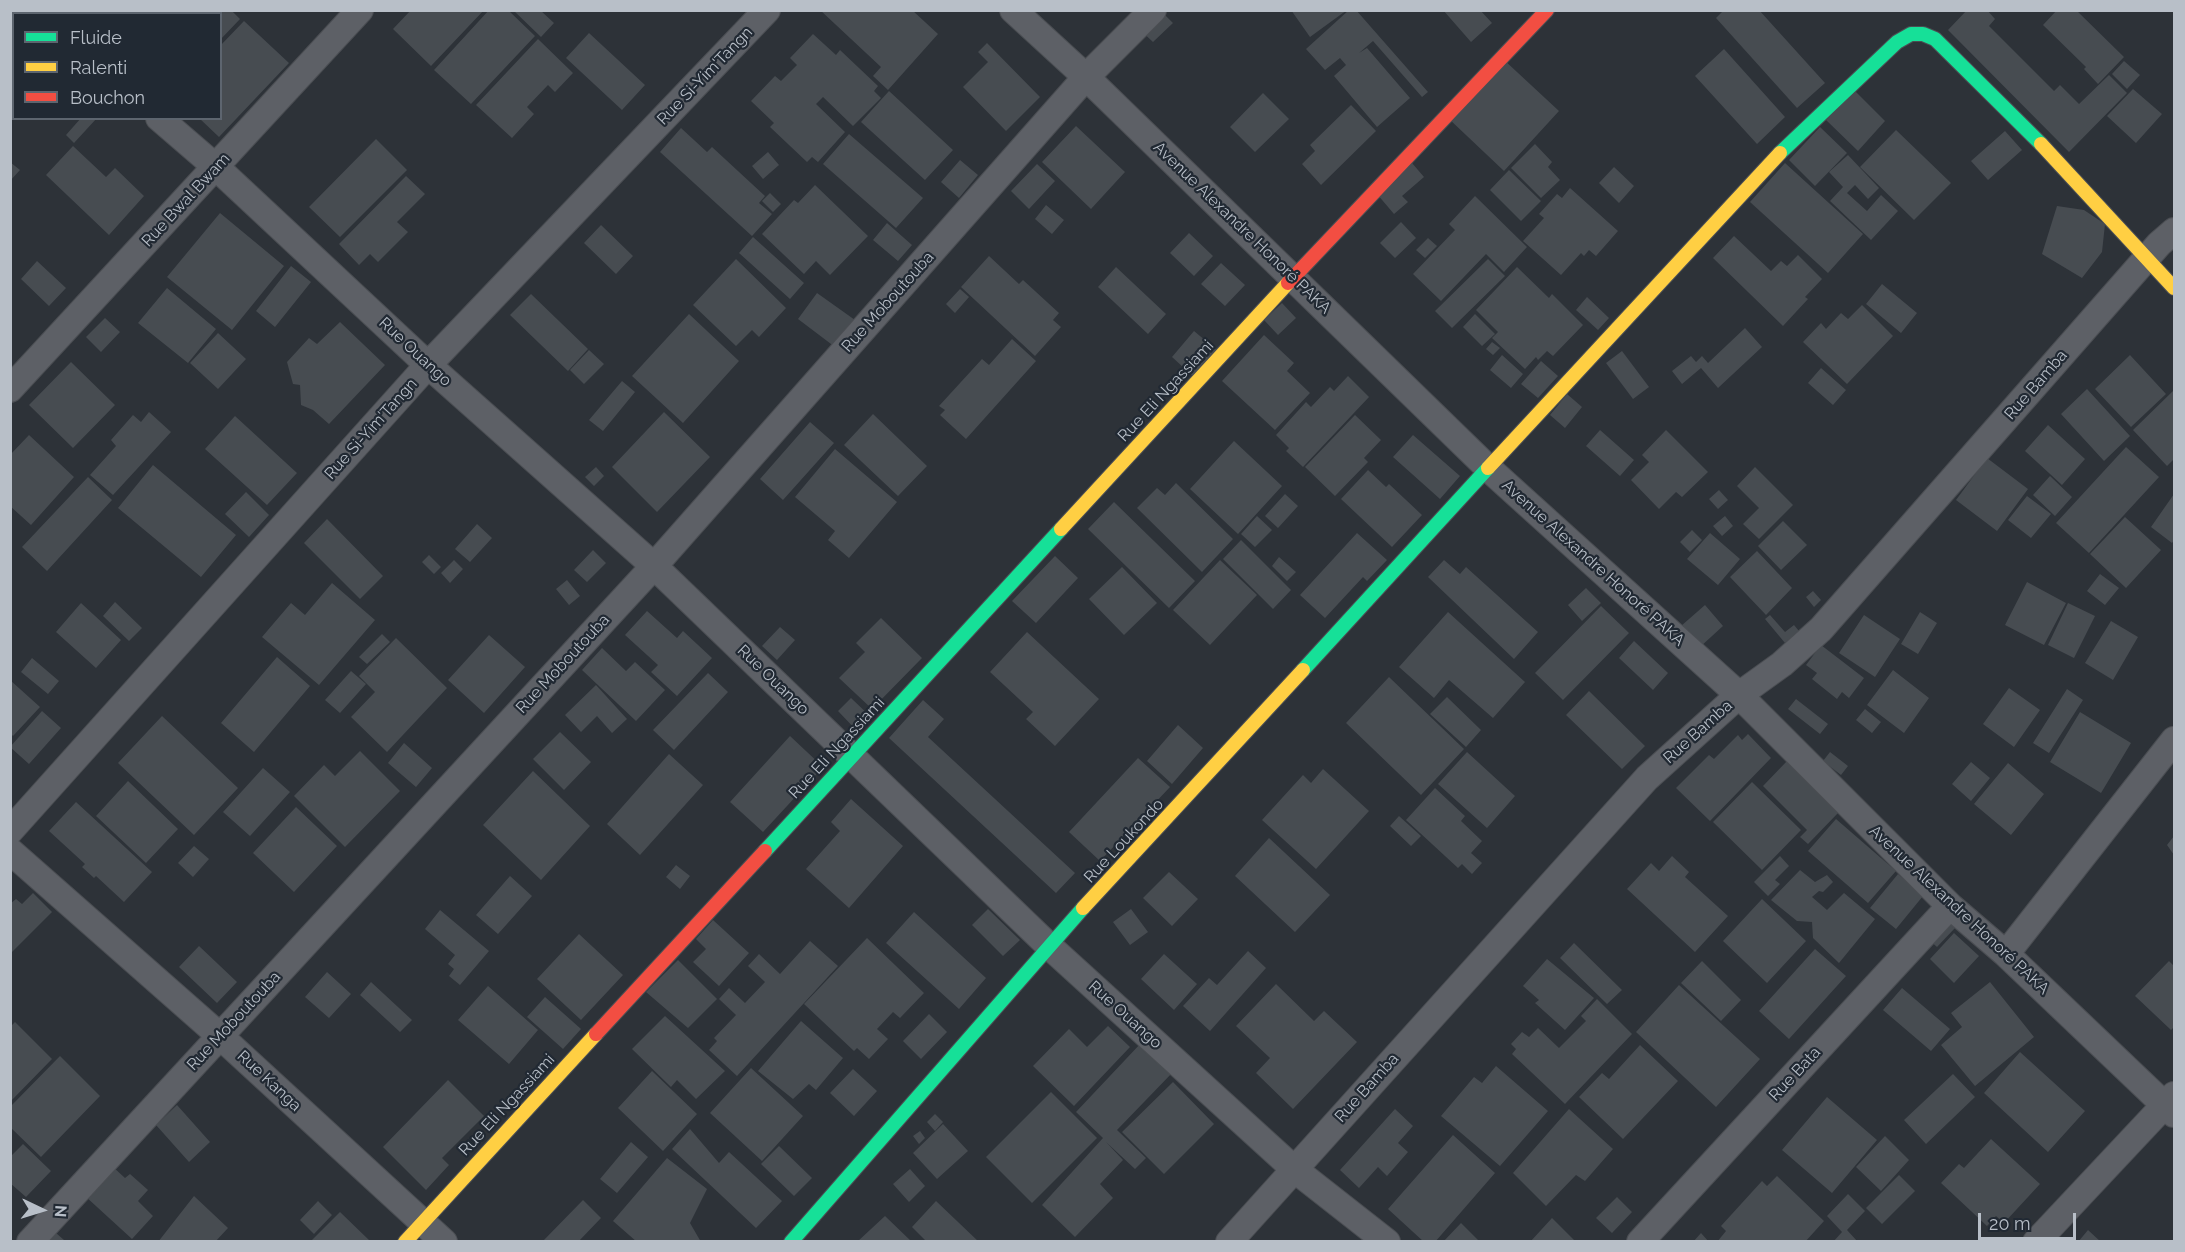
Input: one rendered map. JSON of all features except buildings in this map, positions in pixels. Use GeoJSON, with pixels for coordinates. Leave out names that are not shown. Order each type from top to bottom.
{"type":"FeatureCollection","features":[{"type":"Feature","properties":{"kind":"street","name":"Rue Bwal Bwam"},"geometry":{"type":"LineString","coordinates":[[10,389],[217,168],[360,10]]}},
{"type":"Feature","properties":{"kind":"street","name":"Rue Si-Yim'Tangn"},"geometry":{"type":"LineString","coordinates":[[10,831],[428,365],[767,10]]}},
{"type":"Feature","properties":{"kind":"street","name":"Avenue Alexandre Honoré PAKA"},"geometry":{"type":"LineString","coordinates":[[1013,10],[1086,77],[1488,468],[1739,695],[1950,906],[2006,954],[2171,1105]]}},
{"type":"Feature","properties":{"kind":"street","name":"Rue Moboutouba"},"geometry":{"type":"LineString","coordinates":[[30,1242],[654,566],[1086,77],[1153,10]]}},
{"type":"Feature","properties":{"kind":"street","name":"Rue Eli Ngassiami"},"geometry":{"type":"LineString","coordinates":[[405,1242],[1293,277],[1547,10]]}},
{"type":"Feature","properties":{"kind":"street","name":"Rue Loukondo"},"geometry":{"type":"LineString","coordinates":[[791,1242],[1049,946],[1763,169],[1890,49],[1911,34],[1923,34],[1935,39],[2148,257]]}},
{"type":"Feature","properties":{"kind":"street","name":"Rue Ouango"},"geometry":{"type":"LineString","coordinates":[[161,120],[217,168],[428,365],[654,566],[1049,946],[1294,1169],[1387,1242]]}},
{"type":"Feature","properties":{"kind":"street","name":"Rue Bamba"},"geometry":{"type":"LineString","coordinates":[[1229,1242],[1647,778],[1739,695],[1782,664],[1821,629],[2148,257],[2175,231]]}},
{"type":"Feature","properties":{"kind":"street"},"geometry":{"type":"LineString","coordinates":[[2148,257],[2175,288]]}},
{"type":"Feature","properties":{"kind":"street"},"geometry":{"type":"LineString","coordinates":[[2006,954],[2175,740]]}},
{"type":"Feature","properties":{"kind":"street","name":"Rue Kanga"},"geometry":{"type":"LineString","coordinates":[[10,851],[220,1036],[444,1242]]}},
{"type":"Feature","properties":{"kind":"street","name":"Rue Bata"},"geometry":{"type":"LineString","coordinates":[[1640,1242],[1950,906]]}},
{"type":"Feature","properties":{"kind":"street"},"geometry":{"type":"LineString","coordinates":[[2036,1242],[2171,1105]]}},
{"type":"Feature","properties":{"kind":"traffic: fast"},"geometry":{"type":"LineString","coordinates":[[1780,153],[1897,42],[1911,34],[1923,34],[1935,39],[2041,144]]}},
{"type":"Feature","properties":{"kind":"traffic: fast"},"geometry":{"type":"LineString","coordinates":[[1303,670],[1488,468]]}},
{"type":"Feature","properties":{"kind":"traffic: fast"},"geometry":{"type":"LineString","coordinates":[[765,851],[1061,529]]}},
{"type":"Feature","properties":{"kind":"traffic: fast"},"geometry":{"type":"LineString","coordinates":[[791,1242],[1083,908]]}},
{"type":"Feature","properties":{"kind":"traffic: slow"},"geometry":{"type":"LineString","coordinates":[[2041,144],[2174,288]]}},
{"type":"Feature","properties":{"kind":"traffic: slow"},"geometry":{"type":"LineString","coordinates":[[1488,468],[1780,153]]}},
{"type":"Feature","properties":{"kind":"traffic: slow"},"geometry":{"type":"LineString","coordinates":[[1061,529],[1288,283]]}},
{"type":"Feature","properties":{"kind":"traffic: slow"},"geometry":{"type":"LineString","coordinates":[[1083,908],[1303,670]]}},
{"type":"Feature","properties":{"kind":"traffic: slow"},"geometry":{"type":"LineString","coordinates":[[405,1242],[596,1034]]}},
{"type":"Feature","properties":{"kind":"traffic: jam"},"geometry":{"type":"LineString","coordinates":[[1288,283],[1547,10]]}},
{"type":"Feature","properties":{"kind":"traffic: jam"},"geometry":{"type":"LineString","coordinates":[[596,1034],[765,851]]}}]}
